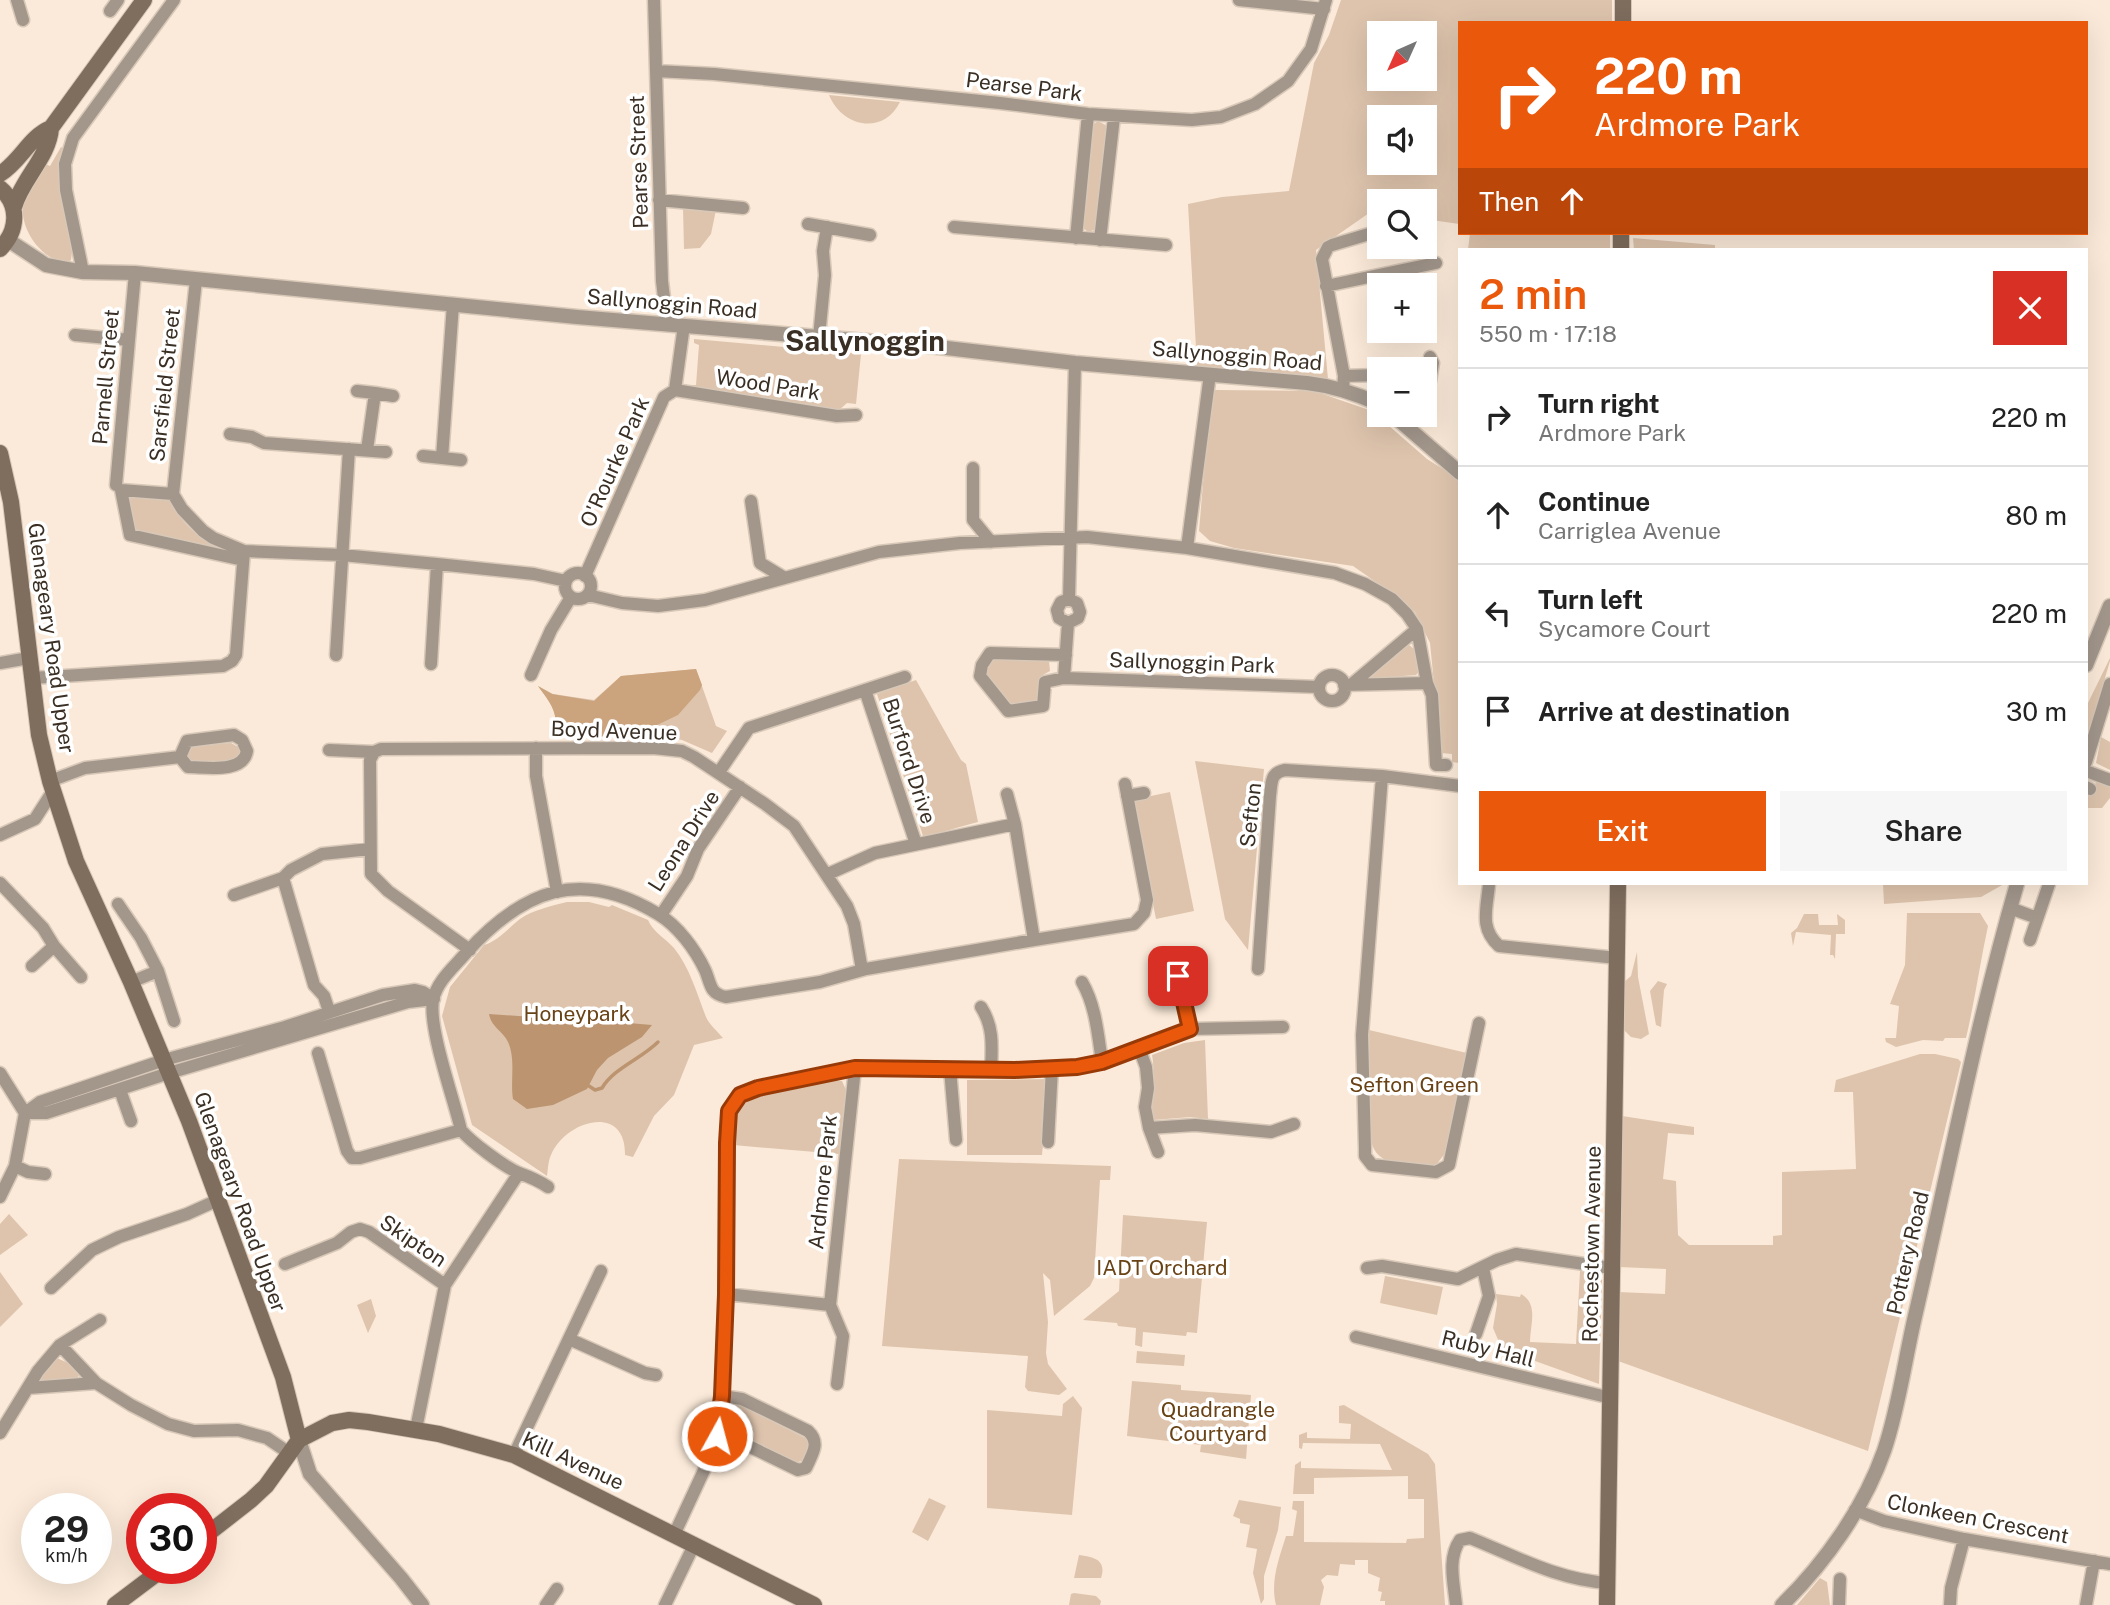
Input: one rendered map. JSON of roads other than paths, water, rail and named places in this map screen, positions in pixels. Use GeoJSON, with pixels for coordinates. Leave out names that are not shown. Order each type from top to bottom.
{"type":"FeatureCollection","features":[{"type":"Feature","properties":{"kind":"main road"},"geometry":{"type":"LineString","coordinates":[[0,174],[38,134],[51,128],[144,0]]}},
{"type":"Feature","properties":{"kind":"main road"},"geometry":{"type":"LineString","coordinates":[[1623,0],[1623,21]]}},
{"type":"Feature","properties":{"kind":"main road"},"geometry":{"type":"LineString","coordinates":[[4,244],[15,221],[14,207],[19,191],[50,142],[51,128]]}},
{"type":"Feature","properties":{"kind":"main road"},"geometry":{"type":"LineString","coordinates":[[0,188],[14,207]]}},
{"type":"Feature","properties":{"kind":"main road","name":"Glenageary Road Upper"},"geometry":{"type":"LineString","coordinates":[[0,453],[39,734],[51,786],[76,861],[167,1067],[218,1200],[283,1377],[299,1440]]}},
{"type":"Feature","properties":{"kind":"main road","name":"Rochestown Avenue"},"geometry":{"type":"LineString","coordinates":[[1607,1605],[1618,885]]}},
{"type":"Feature","properties":{"kind":"main road","name":"Kill Avenue"},"geometry":{"type":"LineString","coordinates":[[299,1440],[327,1425],[349,1420],[416,1429],[487,1446],[514,1455],[814,1605]]}},
{"type":"Feature","properties":{"kind":"main road"},"geometry":{"type":"LineString","coordinates":[[217,1526],[258,1493],[299,1440]]}},
{"type":"Feature","properties":{"kind":"main road"},"geometry":{"type":"LineString","coordinates":[[120,1604],[144,1584]]}},
{"type":"Feature","properties":{"kind":"street"},"geometry":{"type":"LineString","coordinates":[[17,0],[23,20]]}},
{"type":"Feature","properties":{"kind":"street"},"geometry":{"type":"LineString","coordinates":[[83,272],[66,190],[65,164],[73,138],[174,0]]}},
{"type":"Feature","properties":{"kind":"street","name":"Pearse Street"},"geometry":{"type":"LineString","coordinates":[[654,0],[662,281],[667,323]]}},
{"type":"Feature","properties":{"kind":"street"},"geometry":{"type":"LineString","coordinates":[[1239,0],[1325,4]]}},
{"type":"Feature","properties":{"kind":"street","name":"Pearse Park"},"geometry":{"type":"LineString","coordinates":[[656,71],[714,74],[1114,117],[1192,120],[1221,117],[1255,104],[1288,82],[1311,49],[1325,4]]}},
{"type":"Feature","properties":{"kind":"street"},"geometry":{"type":"LineString","coordinates":[[1076,237],[1088,114]]}},
{"type":"Feature","properties":{"kind":"street"},"geometry":{"type":"LineString","coordinates":[[1100,240],[1114,117]]}},
{"type":"Feature","properties":{"kind":"street"},"geometry":{"type":"LineString","coordinates":[[659,200],[743,208]]}},
{"type":"Feature","properties":{"kind":"street"},"geometry":{"type":"LineString","coordinates":[[808,224],[870,235]]}},
{"type":"Feature","properties":{"kind":"street"},"geometry":{"type":"LineString","coordinates":[[819,337],[825,275],[823,251],[827,227]]}},
{"type":"Feature","properties":{"kind":"street"},"geometry":{"type":"LineString","coordinates":[[954,227],[1166,245]]}},
{"type":"Feature","properties":{"kind":"street"},"geometry":{"type":"LineString","coordinates":[[1367,235],[1328,247],[1322,258],[1343,382],[1367,377]]}},
{"type":"Feature","properties":{"kind":"street","name":"Sallynoggin Road"},"geometry":{"type":"LineString","coordinates":[[4,244],[46,265],[83,272],[135,273],[1075,363],[1307,383],[1343,382],[1367,397]]}},
{"type":"Feature","properties":{"kind":"street"},"geometry":{"type":"LineString","coordinates":[[1326,286],[1436,263]]}},
{"type":"Feature","properties":{"kind":"street","name":"Parnell Street"},"geometry":{"type":"LineString","coordinates":[[135,273],[119,488],[130,535],[244,555]]}},
{"type":"Feature","properties":{"kind":"street","name":"Sarsfield Street"},"geometry":{"type":"LineString","coordinates":[[173,495],[196,280]]}},
{"type":"Feature","properties":{"kind":"street"},"geometry":{"type":"LineString","coordinates":[[442,458],[453,304]]}},
{"type":"Feature","properties":{"kind":"street","name":"O'Rourke Park"},"geometry":{"type":"LineString","coordinates":[[585,576],[664,397],[675,390],[684,325]]}},
{"type":"Feature","properties":{"kind":"street"},"geometry":{"type":"LineString","coordinates":[[75,335],[130,340]]}},
{"type":"Feature","properties":{"kind":"street"},"geometry":{"type":"LineString","coordinates":[[1066,655],[990,653],[982,664],[979,676],[1008,710],[1043,706],[1045,682],[1065,678],[1068,623],[1078,618],[1080,612],[1077,603],[1069,599],[1075,363]]}},
{"type":"Feature","properties":{"kind":"street"},"geometry":{"type":"LineString","coordinates":[[1186,548],[1210,374]]}},
{"type":"Feature","properties":{"kind":"street","name":"Wood Park"},"geometry":{"type":"LineString","coordinates":[[675,390],[836,416],[856,415]]}},
{"type":"Feature","properties":{"kind":"street"},"geometry":{"type":"LineString","coordinates":[[357,391],[393,396]]}},
{"type":"Feature","properties":{"kind":"street"},"geometry":{"type":"LineString","coordinates":[[368,450],[375,393]]}},
{"type":"Feature","properties":{"kind":"street"},"geometry":{"type":"LineString","coordinates":[[1407,427],[1458,471]]}},
{"type":"Feature","properties":{"kind":"street"},"geometry":{"type":"LineString","coordinates":[[230,434],[252,437],[264,443],[386,452]]}},
{"type":"Feature","properties":{"kind":"street"},"geometry":{"type":"LineString","coordinates":[[336,655],[349,449]]}},
{"type":"Feature","properties":{"kind":"street"},"geometry":{"type":"LineString","coordinates":[[423,456],[461,460]]}},
{"type":"Feature","properties":{"kind":"street"},"geometry":{"type":"LineString","coordinates":[[960,543],[973,520],[973,468]]}},
{"type":"Feature","properties":{"kind":"street"},"geometry":{"type":"LineString","coordinates":[[119,488],[173,495],[203,531],[244,555],[342,555],[534,574],[566,581],[577,573],[585,576],[591,587],[588,595]]}},
{"type":"Feature","properties":{"kind":"street"},"geometry":{"type":"LineString","coordinates":[[750,588],[760,563],[751,501]]}},
{"type":"Feature","properties":{"kind":"street"},"geometry":{"type":"LineString","coordinates":[[973,520],[992,542]]}},
{"type":"Feature","properties":{"kind":"street"},"geometry":{"type":"LineString","coordinates":[[566,581],[566,590],[571,597],[580,599],[588,595],[622,603],[658,606],[705,600],[878,552],[960,543],[1087,537],[1186,548],[1345,576],[1392,599],[1417,629],[1427,683],[1432,695],[1436,765],[1446,765]]}},
{"type":"Feature","properties":{"kind":"street"},"geometry":{"type":"LineString","coordinates":[[32,678],[223,666],[232,661],[236,655],[244,555]]}},
{"type":"Feature","properties":{"kind":"street"},"geometry":{"type":"LineString","coordinates":[[760,563],[783,577]]}},
{"type":"Feature","properties":{"kind":"street"},"geometry":{"type":"LineString","coordinates":[[431,664],[437,564]]}},
{"type":"Feature","properties":{"kind":"street"},"geometry":{"type":"LineString","coordinates":[[531,675],[551,630],[571,597]]}},
{"type":"Feature","properties":{"kind":"street"},"geometry":{"type":"LineString","coordinates":[[2088,661],[2110,606]]}},
{"type":"Feature","properties":{"kind":"street","name":"Sallynoggin Park"},"geometry":{"type":"LineString","coordinates":[[1318,687],[1322,697],[1334,701],[1341,697],[1348,684],[1417,629]]}},
{"type":"Feature","properties":{"kind":"street"},"geometry":{"type":"LineString","coordinates":[[0,663],[29,658]]}},
{"type":"Feature","properties":{"kind":"street","name":"Sallynoggin Park"},"geometry":{"type":"LineString","coordinates":[[1318,687],[1323,678],[1331,675],[1348,684],[1427,683]]}},
{"type":"Feature","properties":{"kind":"street","name":"Burford Drive"},"geometry":{"type":"LineString","coordinates":[[719,772],[749,728],[905,677]]}},
{"type":"Feature","properties":{"kind":"street","name":"Sallynoggin Park"},"geometry":{"type":"LineString","coordinates":[[1065,678],[1318,687]]}},
{"type":"Feature","properties":{"kind":"street"},"geometry":{"type":"LineString","coordinates":[[2088,756],[2110,684]]}},
{"type":"Feature","properties":{"kind":"street","name":"Burford Drive"},"geometry":{"type":"LineString","coordinates":[[865,690],[916,844]]}},
{"type":"Feature","properties":{"kind":"street"},"geometry":{"type":"LineString","coordinates":[[234,735],[242,740],[247,751],[243,761],[235,766],[188,767],[180,757],[187,741],[234,735]]}},
{"type":"Feature","properties":{"kind":"street"},"geometry":{"type":"LineString","coordinates":[[537,748],[536,776],[557,892]]}},
{"type":"Feature","properties":{"kind":"street","name":"Boyd Avenue"},"geometry":{"type":"LineString","coordinates":[[328,750],[374,752],[381,749],[653,748],[681,751],[719,772],[794,826],[847,906],[854,924],[862,970]]}},
{"type":"Feature","properties":{"kind":"street"},"geometry":{"type":"LineString","coordinates":[[374,752],[370,760],[371,874],[375,880],[470,950]]}},
{"type":"Feature","properties":{"kind":"street"},"geometry":{"type":"LineString","coordinates":[[0,835],[34,819],[51,786],[85,768],[180,757]]}},
{"type":"Feature","properties":{"kind":"street","name":"Sefton"},"geometry":{"type":"LineString","coordinates":[[1258,969],[1272,776],[1285,770],[1382,776],[1458,786]]}},
{"type":"Feature","properties":{"kind":"street"},"geometry":{"type":"LineString","coordinates":[[2088,772],[2110,780]]}},
{"type":"Feature","properties":{"kind":"street"},"geometry":{"type":"LineString","coordinates":[[1382,776],[1362,1035],[1365,1149],[1368,1162],[1377,1167],[1436,1172],[1449,1165],[1479,1023]]}},
{"type":"Feature","properties":{"kind":"street","name":"Leona Drive"},"geometry":{"type":"LineString","coordinates":[[661,915],[687,876],[698,849],[740,787]]}},
{"type":"Feature","properties":{"kind":"street"},"geometry":{"type":"LineString","coordinates":[[548,1187],[533,1177],[519,1173],[461,1130],[434,1023],[434,999],[442,982],[489,929],[510,911],[557,892],[604,891],[636,902],[661,915],[688,941],[705,968],[713,990],[726,997],[820,982],[862,970],[1134,924],[1144,914],[1147,900],[1126,790],[1144,793]]}},
{"type":"Feature","properties":{"kind":"street"},"geometry":{"type":"LineString","coordinates":[[1007,794],[1015,824],[1034,940]]}},
{"type":"Feature","properties":{"kind":"street"},"geometry":{"type":"LineString","coordinates":[[828,874],[875,853],[1015,824]]}},
{"type":"Feature","properties":{"kind":"street"},"geometry":{"type":"LineString","coordinates":[[234,895],[283,878],[291,870],[322,854],[370,849]]}},
{"type":"Feature","properties":{"kind":"street"},"geometry":{"type":"LineString","coordinates":[[283,878],[314,985],[324,996],[329,1011]]}},
{"type":"Feature","properties":{"kind":"street"},"geometry":{"type":"LineString","coordinates":[[0,884],[43,929],[81,977]]}},
{"type":"Feature","properties":{"kind":"street"},"geometry":{"type":"LineString","coordinates":[[1489,885],[1485,927],[1499,946],[1617,958]]}},
{"type":"Feature","properties":{"kind":"street","name":"Pottery Road"},"geometry":{"type":"LineString","coordinates":[[1782,1605],[1823,1559],[1855,1510],[1884,1451],[1947,1177],[1968,1070],[2017,885]]}},
{"type":"Feature","properties":{"kind":"street"},"geometry":{"type":"LineString","coordinates":[[2030,940],[2049,885]]}},
{"type":"Feature","properties":{"kind":"street"},"geometry":{"type":"LineString","coordinates":[[118,904],[141,938],[158,971],[174,1021]]}},
{"type":"Feature","properties":{"kind":"street"},"geometry":{"type":"LineString","coordinates":[[2010,908],[2037,918]]}},
{"type":"Feature","properties":{"kind":"street"},"geometry":{"type":"LineString","coordinates":[[32,966],[54,946]]}},
{"type":"Feature","properties":{"kind":"street"},"geometry":{"type":"LineString","coordinates":[[1177,956],[1178,976],[1190,1029]]}},
{"type":"Feature","properties":{"kind":"street"},"geometry":{"type":"LineString","coordinates":[[131,982],[158,971]]}},
{"type":"Feature","properties":{"kind":"street"},"geometry":{"type":"LineString","coordinates":[[1082,982],[1088,992],[1095,1018],[1102,1062]]}},
{"type":"Feature","properties":{"kind":"street"},"geometry":{"type":"LineString","coordinates":[[287,1032],[329,1011],[383,995],[415,990],[434,999]]}},
{"type":"Feature","properties":{"kind":"street"},"geometry":{"type":"LineString","coordinates":[[0,1197],[15,1166],[26,1113],[40,1102],[287,1032],[408,1002],[434,999]]}},
{"type":"Feature","properties":{"kind":"street"},"geometry":{"type":"LineString","coordinates":[[981,1007],[988,1018],[993,1038],[991,1070]]}},
{"type":"Feature","properties":{"kind":"street"},"geometry":{"type":"LineString","coordinates":[[674,1535],[713,1451],[717,1436],[722,1396],[726,1294],[729,1111],[740,1095],[758,1088],[855,1068],[1052,1068],[1102,1062],[1190,1029],[1283,1027]]}},
{"type":"Feature","properties":{"kind":"street"},"geometry":{"type":"LineString","coordinates":[[1139,1048],[1146,1067],[1148,1088],[1145,1107],[1158,1152]]}},
{"type":"Feature","properties":{"kind":"street"},"geometry":{"type":"LineString","coordinates":[[318,1053],[347,1151],[352,1158],[461,1130]]}},
{"type":"Feature","properties":{"kind":"street"},"geometry":{"type":"LineString","coordinates":[[26,1113],[46,1113],[120,1090],[167,1067]]}},
{"type":"Feature","properties":{"kind":"street","name":"Ardmore Park"},"geometry":{"type":"LineString","coordinates":[[830,1305],[855,1068]]}},
{"type":"Feature","properties":{"kind":"street"},"geometry":{"type":"LineString","coordinates":[[1048,1142],[1052,1068]]}},
{"type":"Feature","properties":{"kind":"street"},"geometry":{"type":"LineString","coordinates":[[950,1069],[956,1140]]}},
{"type":"Feature","properties":{"kind":"street"},"geometry":{"type":"LineString","coordinates":[[0,1073],[26,1113]]}},
{"type":"Feature","properties":{"kind":"street"},"geometry":{"type":"LineString","coordinates":[[120,1090],[131,1121]]}},
{"type":"Feature","properties":{"kind":"street"},"geometry":{"type":"LineString","coordinates":[[1149,1128],[1195,1125],[1271,1132],[1294,1124]]}},
{"type":"Feature","properties":{"kind":"street"},"geometry":{"type":"LineString","coordinates":[[15,1166],[28,1172],[45,1174]]}},
{"type":"Feature","properties":{"kind":"street"},"geometry":{"type":"LineString","coordinates":[[416,1429],[445,1285],[519,1173]]}},
{"type":"Feature","properties":{"kind":"street"},"geometry":{"type":"LineString","coordinates":[[51,1288],[92,1250],[119,1237],[187,1214],[218,1200]]}},
{"type":"Feature","properties":{"kind":"street","name":"Skipton"},"geometry":{"type":"LineString","coordinates":[[285,1265],[337,1243],[359,1229],[369,1232],[445,1285]]}},
{"type":"Feature","properties":{"kind":"street"},"geometry":{"type":"LineString","coordinates":[[1367,1268],[1382,1266],[1458,1279],[1516,1254],[1611,1268]]}},
{"type":"Feature","properties":{"kind":"street"},"geometry":{"type":"LineString","coordinates":[[1476,1334],[1489,1296],[1483,1268]]}},
{"type":"Feature","properties":{"kind":"street"},"geometry":{"type":"LineString","coordinates":[[514,1455],[601,1271]]}},
{"type":"Feature","properties":{"kind":"street"},"geometry":{"type":"LineString","coordinates":[[726,1294],[830,1305],[843,1336],[837,1384]]}},
{"type":"Feature","properties":{"kind":"street"},"geometry":{"type":"LineString","coordinates":[[0,1433],[38,1371],[60,1345],[100,1320]]}},
{"type":"Feature","properties":{"kind":"street","name":"Ruby Hall"},"geometry":{"type":"LineString","coordinates":[[1356,1337],[1611,1398]]}},
{"type":"Feature","properties":{"kind":"street"},"geometry":{"type":"LineString","coordinates":[[569,1339],[645,1373],[656,1375]]}},
{"type":"Feature","properties":{"kind":"street"},"geometry":{"type":"LineString","coordinates":[[60,1345],[96,1383],[168,1424],[194,1431],[238,1430],[267,1438],[289,1453]]}},
{"type":"Feature","properties":{"kind":"street"},"geometry":{"type":"LineString","coordinates":[[28,1388],[96,1383]]}},
{"type":"Feature","properties":{"kind":"street"},"geometry":{"type":"LineString","coordinates":[[717,1436],[732,1438],[798,1470],[806,1468],[816,1444],[815,1438],[808,1431],[742,1399],[722,1396]]}},
{"type":"Feature","properties":{"kind":"street"},"geometry":{"type":"LineString","coordinates":[[299,1440],[307,1470],[321,1490],[422,1605]]}},
{"type":"Feature","properties":{"kind":"street","name":"Clonkeen Crescent"},"geometry":{"type":"LineString","coordinates":[[1855,1510],[1884,1521],[1964,1539],[2110,1564]]}},
{"type":"Feature","properties":{"kind":"street"},"geometry":{"type":"LineString","coordinates":[[1456,1605],[1452,1557],[1460,1539],[1470,1538],[1568,1577],[1608,1583]]}},
{"type":"Feature","properties":{"kind":"street"},"geometry":{"type":"LineString","coordinates":[[1950,1605],[1951,1588],[1964,1539]]}},
{"type":"Feature","properties":{"kind":"street"},"geometry":{"type":"LineString","coordinates":[[666,1605],[694,1545]]}},
{"type":"Feature","properties":{"kind":"street","name":"Clonkeen Crescent"},"geometry":{"type":"LineString","coordinates":[[2086,1605],[2094,1560]]}},
{"type":"Feature","properties":{"kind":"street"},"geometry":{"type":"LineString","coordinates":[[1839,1605],[1840,1579]]}},
{"type":"Feature","properties":{"kind":"street"},"geometry":{"type":"LineString","coordinates":[[546,1605],[557,1590]]}},
{"type":"Feature","properties":{"kind":"waterway"},"geometry":{"type":"LineString","coordinates":[[589,1086],[595,1090],[602,1088],[613,1075],[658,1042]]}},
{"type":"Feature","properties":{"kind":"district","name":"Sallynoggin"},"geometry":{"type":"Point","coordinates":[865,341]}},
{"type":"Feature","properties":{"kind":"park label","name":"Honeypark"},"geometry":{"type":"Point","coordinates":[577,1014]}},
{"type":"Feature","properties":{"kind":"park label","name":"Sefton Green"},"geometry":{"type":"Point","coordinates":[1414,1085]}},
{"type":"Feature","properties":{"kind":"park label","name":"IADT Orchard"},"geometry":{"type":"Point","coordinates":[1162,1268]}},
{"type":"Feature","properties":{"kind":"park label","name":"Quadrangle Courtyard"},"geometry":{"type":"Point","coordinates":[1218,1422]}}]}
